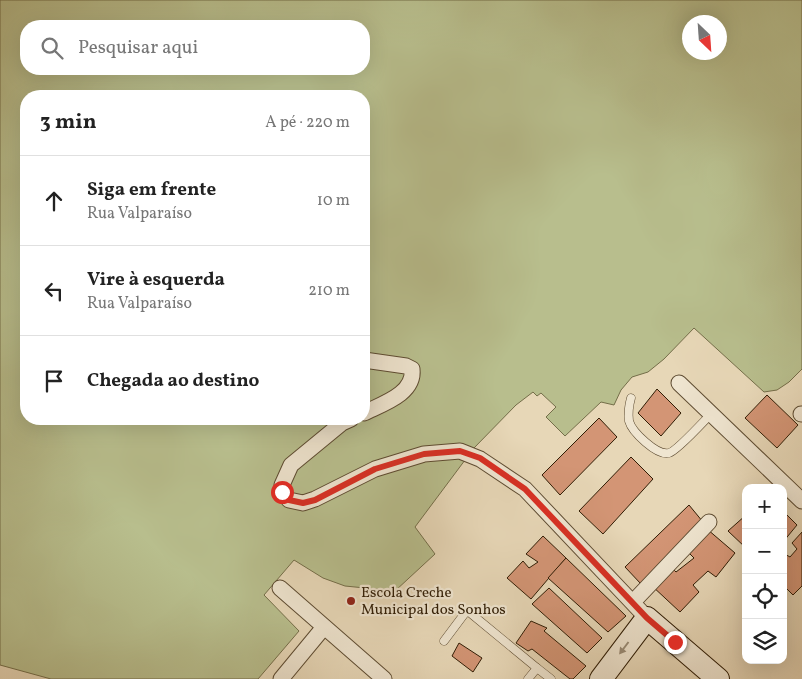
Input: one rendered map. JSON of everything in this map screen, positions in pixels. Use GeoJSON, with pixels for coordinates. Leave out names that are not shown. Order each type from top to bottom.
{"type":"FeatureCollection","features":[{"type":"Feature","properties":{"kind":"street"},"geometry":{"type":"LineString","coordinates":[[370,361],[406,366],[412,369],[413,375],[406,390],[370,409]]}},
{"type":"Feature","properties":{"kind":"street"},"geometry":{"type":"LineString","coordinates":[[679,383],[802,501]]}},
{"type":"Feature","properties":{"kind":"street"},"geometry":{"type":"LineString","coordinates":[[340,425],[291,465],[282,485],[282,492],[285,497],[294,502],[303,503],[315,500],[375,469],[424,454],[460,451],[480,458],[525,489],[640,610],[718,679]]}},
{"type":"Feature","properties":{"kind":"street"},"geometry":{"type":"LineString","coordinates":[[600,679],[640,610],[709,522]]}},
{"type":"Feature","properties":{"kind":"street"},"geometry":{"type":"LineString","coordinates":[[280,588],[384,679]]}},
{"type":"Feature","properties":{"kind":"street"},"geometry":{"type":"LineString","coordinates":[[281,679],[324,627]]}},
{"type":"Feature","properties":{"kind":"lane"},"geometry":{"type":"LineString","coordinates":[[632,398],[628,407],[629,421],[632,428],[656,451],[662,454],[673,451],[712,414]]}},
{"type":"Feature","properties":{"kind":"lane"},"geometry":{"type":"LineString","coordinates":[[444,641],[465,613],[469,612],[551,679]]}},
{"type":"Feature","properties":{"kind":"lane"},"geometry":{"type":"LineString","coordinates":[[528,679],[537,668]]}},
{"type":"Feature","properties":{"kind":"green space"},"geometry":{"type":"Polygon","coordinates":[[[0,0],[802,0],[802,369],[789,382],[777,390],[764,392],[694,328],[664,359],[648,372],[632,377],[621,390],[614,405],[601,402],[565,436],[546,417],[556,407],[541,393],[537,396],[533,392],[516,405],[474,448],[415,527],[435,554],[395,591],[345,586],[323,578],[294,560],[264,595],[299,631],[258,679],[51,679],[0,665],[0,0]]]}},
{"type":"Feature","properties":{"kind":"building"},"geometry":{"type":"Polygon","coordinates":[[[657,389],[681,413],[661,436],[638,413],[657,389]]]}},
{"type":"Feature","properties":{"kind":"building"},"geometry":{"type":"Polygon","coordinates":[[[767,395],[798,425],[777,448],[745,418],[767,395]]]}},
{"type":"Feature","properties":{"kind":"building"},"geometry":{"type":"Polygon","coordinates":[[[599,418],[617,437],[560,495],[542,475],[599,418]]]}},
{"type":"Feature","properties":{"kind":"building"},"geometry":{"type":"Polygon","coordinates":[[[631,457],[653,479],[603,534],[579,511],[631,457]]]}},
{"type":"Feature","properties":{"kind":"building"},"geometry":{"type":"Polygon","coordinates":[[[689,505],[703,522],[641,584],[625,567],[689,505]]]}},
{"type":"Feature","properties":{"kind":"building"},"geometry":{"type":"Polygon","coordinates":[[[787,515],[797,525],[787,537],[787,515]]]}},
{"type":"Feature","properties":{"kind":"building"},"geometry":{"type":"Polygon","coordinates":[[[742,519],[742,544],[728,531],[742,519]]]}},
{"type":"Feature","properties":{"kind":"building"},"geometry":{"type":"Polygon","coordinates":[[[707,529],[735,553],[716,577],[708,571],[693,585],[699,592],[680,612],[651,585],[671,567],[676,572],[694,558],[686,550],[707,529]]]}},
{"type":"Feature","properties":{"kind":"building"},"geometry":{"type":"Polygon","coordinates":[[[802,532],[802,586],[793,595],[787,589],[787,555],[790,557],[797,549],[792,543],[802,532]]]}},
{"type":"Feature","properties":{"kind":"building"},"geometry":{"type":"Polygon","coordinates":[[[543,536],[566,558],[531,599],[507,578],[523,561],[529,568],[538,562],[526,554],[543,536]]]}},
{"type":"Feature","properties":{"kind":"building"},"geometry":{"type":"Polygon","coordinates":[[[566,558],[626,616],[608,632],[548,578],[566,558]]]}},
{"type":"Feature","properties":{"kind":"building"},"geometry":{"type":"Polygon","coordinates":[[[549,588],[602,638],[587,653],[532,604],[549,588]]]}},
{"type":"Feature","properties":{"kind":"building"},"geometry":{"type":"Polygon","coordinates":[[[531,621],[547,628],[544,631],[586,666],[573,679],[570,679],[532,649],[528,651],[516,643],[531,621]]]}},
{"type":"Feature","properties":{"kind":"building"},"geometry":{"type":"Polygon","coordinates":[[[459,643],[482,658],[473,672],[452,656],[459,643]]]}},
{"type":"Feature","properties":{"kind":"place","name":"Escola Creche Municipal dos Sonhos"},"geometry":{"type":"Point","coordinates":[351,601]}},
{"type":"Feature","properties":{"kind":"route"},"geometry":{"type":"LineString","coordinates":[[282,492],[289,500],[303,503],[315,500],[375,469],[424,454],[460,451],[480,458],[525,489],[647,618],[675,642]]}}]}
